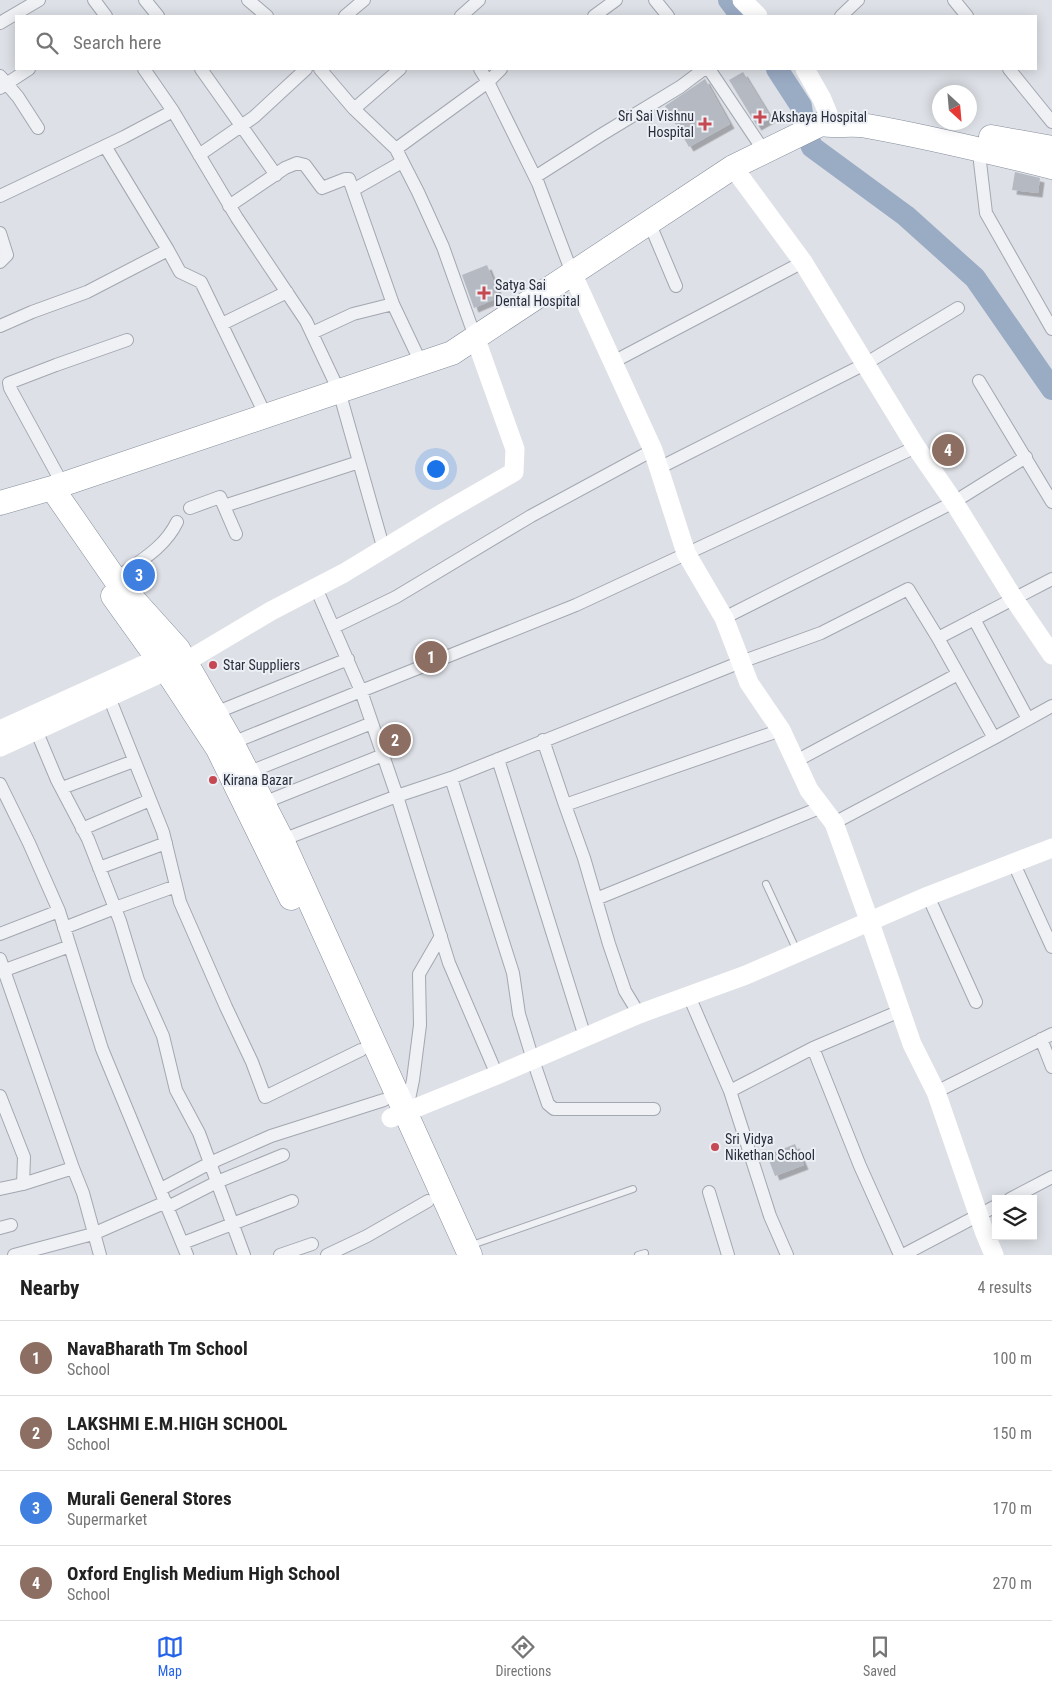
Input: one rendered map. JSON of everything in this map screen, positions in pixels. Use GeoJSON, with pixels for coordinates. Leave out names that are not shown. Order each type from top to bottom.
{"type":"FeatureCollection","features":[{"type":"Feature","properties":{"kind":"highway"},"geometry":{"type":"LineString","coordinates":[[0,503],[51,488],[452,353],[733,167],[821,124],[862,113],[1052,148]]}},
{"type":"Feature","properties":{"kind":"highway"},"geometry":{"type":"LineString","coordinates":[[821,124],[864,125],[1052,167]]}},
{"type":"Feature","properties":{"kind":"highway"},"geometry":{"type":"LineString","coordinates":[[51,488],[172,660],[215,713],[232,743],[282,840],[394,1110],[428,1201],[463,1252]]}},
{"type":"Feature","properties":{"kind":"highway"},"geometry":{"type":"LineString","coordinates":[[51,488],[172,660],[201,722],[222,758],[269,851],[361,1050],[394,1110],[463,1252]]}},
{"type":"Feature","properties":{"kind":"street"},"geometry":{"type":"LineString","coordinates":[[0,23],[39,0]]}},
{"type":"Feature","properties":{"kind":"street"},"geometry":{"type":"LineString","coordinates":[[94,0],[105,15]]}},
{"type":"Feature","properties":{"kind":"street"},"geometry":{"type":"LineString","coordinates":[[145,0],[157,15]]}},
{"type":"Feature","properties":{"kind":"street"},"geometry":{"type":"LineString","coordinates":[[248,0],[265,15]]}},
{"type":"Feature","properties":{"kind":"street"},"geometry":{"type":"LineString","coordinates":[[346,15],[364,0]]}},
{"type":"Feature","properties":{"kind":"street"},"geometry":{"type":"LineString","coordinates":[[462,15],[479,0]]}},
{"type":"Feature","properties":{"kind":"street"},"geometry":{"type":"LineString","coordinates":[[595,15],[616,0]]}},
{"type":"Feature","properties":{"kind":"street"},"geometry":{"type":"LineString","coordinates":[[655,0],[667,15]]}},
{"type":"Feature","properties":{"kind":"street"},"geometry":{"type":"LineString","coordinates":[[742,0],[757,15]]}},
{"type":"Feature","properties":{"kind":"street"},"geometry":{"type":"LineString","coordinates":[[758,0],[772,15]]}},
{"type":"Feature","properties":{"kind":"street"},"geometry":{"type":"LineString","coordinates":[[842,15],[858,0]]}},
{"type":"Feature","properties":{"kind":"street"},"geometry":{"type":"LineString","coordinates":[[954,0],[966,15]]}},
{"type":"Feature","properties":{"kind":"street"},"geometry":{"type":"LineString","coordinates":[[27,70],[2,83],[18,97],[38,128]]}},
{"type":"Feature","properties":{"kind":"street"},"geometry":{"type":"LineString","coordinates":[[145,70],[173,111],[230,206],[306,321],[339,391],[384,550]]}},
{"type":"Feature","properties":{"kind":"street"},"geometry":{"type":"LineString","coordinates":[[202,70],[276,175]]}},
{"type":"Feature","properties":{"kind":"street"},"geometry":{"type":"LineString","coordinates":[[199,155],[254,117],[305,70]]}},
{"type":"Feature","properties":{"kind":"street"},"geometry":{"type":"LineString","coordinates":[[0,747],[109,697],[172,660],[316,588],[384,550],[441,514],[514,472],[515,450],[443,246],[422,200],[396,149],[354,109],[321,70]]}},
{"type":"Feature","properties":{"kind":"street"},"geometry":{"type":"LineString","coordinates":[[354,109],[399,70]]}},
{"type":"Feature","properties":{"kind":"street"},"geometry":{"type":"LineString","coordinates":[[481,70],[535,176],[572,273],[656,459],[686,554],[724,618],[749,683],[781,730],[809,790],[834,823],[870,920],[912,1044],[936,1092],[978,1215],[994,1255]]}},
{"type":"Feature","properties":{"kind":"street"},"geometry":{"type":"LineString","coordinates":[[396,149],[488,82],[500,70]]}},
{"type":"Feature","properties":{"kind":"street"},"geometry":{"type":"LineString","coordinates":[[535,176],[680,87],[703,70]]}},
{"type":"Feature","properties":{"kind":"street"},"geometry":{"type":"LineString","coordinates":[[709,70],[764,152]]}},
{"type":"Feature","properties":{"kind":"street"},"geometry":{"type":"LineString","coordinates":[[806,70],[813,82],[821,124]]}},
{"type":"Feature","properties":{"kind":"street"},"geometry":{"type":"LineString","coordinates":[[816,70],[821,124]]}},
{"type":"Feature","properties":{"kind":"street"},"geometry":{"type":"LineString","coordinates":[[1010,70],[1052,122]]}},
{"type":"Feature","properties":{"kind":"street"},"geometry":{"type":"LineString","coordinates":[[0,196],[173,111]]}},
{"type":"Feature","properties":{"kind":"street"},"geometry":{"type":"LineString","coordinates":[[105,146],[180,272],[201,282],[266,416]]}},
{"type":"Feature","properties":{"kind":"street"},"geometry":{"type":"LineString","coordinates":[[980,150],[986,213],[1052,329]]}},
{"type":"Feature","properties":{"kind":"street"},"geometry":{"type":"LineString","coordinates":[[353,190],[402,162]]}},
{"type":"Feature","properties":{"kind":"street"},"geometry":{"type":"LineString","coordinates":[[230,206],[290,166],[302,163],[321,188],[347,178],[349,179],[393,304],[421,363]]}},
{"type":"Feature","properties":{"kind":"street"},"geometry":{"type":"LineString","coordinates":[[733,167],[803,262],[916,447],[954,502],[1014,599],[1052,655]]}},
{"type":"Feature","properties":{"kind":"street"},"geometry":{"type":"LineString","coordinates":[[649,222],[676,286]]}},
{"type":"Feature","properties":{"kind":"street"},"geometry":{"type":"LineString","coordinates":[[0,233],[7,255],[0,262]]}},
{"type":"Feature","properties":{"kind":"street"},"geometry":{"type":"LineString","coordinates":[[0,326],[87,292],[168,250]]}},
{"type":"Feature","properties":{"kind":"street"},"geometry":{"type":"LineString","coordinates":[[613,362],[803,262]]}},
{"type":"Feature","properties":{"kind":"street"},"geometry":{"type":"LineString","coordinates":[[222,324],[287,292]]}},
{"type":"Feature","properties":{"kind":"street"},"geometry":{"type":"LineString","coordinates":[[312,334],[353,314],[393,304]]}},
{"type":"Feature","properties":{"kind":"street"},"geometry":{"type":"LineString","coordinates":[[334,628],[396,596],[531,516],[865,364],[958,308]]}},
{"type":"Feature","properties":{"kind":"street"},"geometry":{"type":"LineString","coordinates":[[51,488],[10,388],[10,383],[34,372],[127,340]]}},
{"type":"Feature","properties":{"kind":"street"},"geometry":{"type":"LineString","coordinates":[[980,381],[1052,502]]}},
{"type":"Feature","properties":{"kind":"street"},"geometry":{"type":"LineString","coordinates":[[232,743],[576,605],[916,447]]}},
{"type":"Feature","properties":{"kind":"street"},"geometry":{"type":"LineString","coordinates":[[724,618],[954,502],[1026,458]]}},
{"type":"Feature","properties":{"kind":"street"},"geometry":{"type":"LineString","coordinates":[[224,506],[359,462]]}},
{"type":"Feature","properties":{"kind":"street"},"geometry":{"type":"LineString","coordinates":[[190,508],[219,497],[221,498],[236,534]]}},
{"type":"Feature","properties":{"kind":"street"},"geometry":{"type":"LineString","coordinates":[[115,579],[158,548],[166,540],[176,522]]}},
{"type":"Feature","properties":{"kind":"street"},"geometry":{"type":"LineString","coordinates":[[938,638],[1052,578]]}},
{"type":"Feature","properties":{"kind":"street"},"geometry":{"type":"LineString","coordinates":[[316,588],[362,691],[449,963],[497,1076]]}},
{"type":"Feature","properties":{"kind":"street"},"geometry":{"type":"LineString","coordinates":[[282,840],[396,796],[451,778],[741,662],[821,633],[908,589],[994,738]]}},
{"type":"Feature","properties":{"kind":"street"},"geometry":{"type":"LineString","coordinates":[[974,619],[1028,719]]}},
{"type":"Feature","properties":{"kind":"street"},"geometry":{"type":"LineString","coordinates":[[0,730],[172,660]]}},
{"type":"Feature","properties":{"kind":"street"},"geometry":{"type":"LineString","coordinates":[[215,713],[348,660]]}},
{"type":"Feature","properties":{"kind":"street"},"geometry":{"type":"LineString","coordinates":[[796,761],[958,674]]}},
{"type":"Feature","properties":{"kind":"street"},"geometry":{"type":"LineString","coordinates":[[109,697],[163,832],[180,902],[252,1062],[264,1097],[361,1050]]}},
{"type":"Feature","properties":{"kind":"street"},"geometry":{"type":"LineString","coordinates":[[834,823],[1052,706]]}},
{"type":"Feature","properties":{"kind":"street"},"geometry":{"type":"LineString","coordinates":[[247,774],[372,723]]}},
{"type":"Feature","properties":{"kind":"street"},"geometry":{"type":"LineString","coordinates":[[36,730],[82,829],[115,908],[138,980],[163,1036],[176,1090],[199,1133],[244,1255]]}},
{"type":"Feature","properties":{"kind":"street"},"geometry":{"type":"LineString","coordinates":[[565,805],[781,730]]}},
{"type":"Feature","properties":{"kind":"street"},"geometry":{"type":"LineString","coordinates":[[543,740],[584,858],[625,991],[640,1014]]}},
{"type":"Feature","properties":{"kind":"street"},"geometry":{"type":"LineString","coordinates":[[263,803],[383,756]]}},
{"type":"Feature","properties":{"kind":"street"},"geometry":{"type":"LineString","coordinates":[[498,759],[585,1038]]}},
{"type":"Feature","properties":{"kind":"street"},"geometry":{"type":"LineString","coordinates":[[62,788],[134,761]]}},
{"type":"Feature","properties":{"kind":"street"},"geometry":{"type":"LineString","coordinates":[[451,778],[513,973],[519,1014],[548,1104],[554,1109],[654,1109]]}},
{"type":"Feature","properties":{"kind":"street"},"geometry":{"type":"LineString","coordinates":[[0,784],[59,911],[102,1050],[185,1249],[233,1224],[292,1201]]}},
{"type":"Feature","properties":{"kind":"street"},"geometry":{"type":"LineString","coordinates":[[82,829],[150,800]]}},
{"type":"Feature","properties":{"kind":"street"},"geometry":{"type":"LineString","coordinates":[[596,899],[822,807]]}},
{"type":"Feature","properties":{"kind":"street"},"geometry":{"type":"LineString","coordinates":[[99,868],[166,843]]}},
{"type":"Feature","properties":{"kind":"street"},"geometry":{"type":"LineString","coordinates":[[161,1189],[210,1162],[287,1129],[394,1110],[497,1076],[640,1014],[746,975],[870,920],[1052,848]]}},
{"type":"Feature","properties":{"kind":"street"},"geometry":{"type":"LineString","coordinates":[[1014,864],[1052,946]]}},
{"type":"Feature","properties":{"kind":"street"},"geometry":{"type":"LineString","coordinates":[[64,928],[176,886]]}},
{"type":"Feature","properties":{"kind":"street"},"geometry":{"type":"LineString","coordinates":[[928,896],[976,1002]]}},
{"type":"Feature","properties":{"kind":"street"},"geometry":{"type":"LineString","coordinates":[[0,934],[59,911]]}},
{"type":"Feature","properties":{"kind":"street"},"geometry":{"type":"LineString","coordinates":[[394,1110],[413,1080],[420,1025],[419,974],[441,936]]}},
{"type":"Feature","properties":{"kind":"street"},"geometry":{"type":"LineString","coordinates":[[70,946],[2,967],[83,1193],[100,1255]]}},
{"type":"Feature","properties":{"kind":"street"},"geometry":{"type":"LineString","coordinates":[[689,996],[730,1091],[770,1216],[787,1255]]}},
{"type":"Feature","properties":{"kind":"street"},"geometry":{"type":"LineString","coordinates":[[730,1091],[812,1048],[900,1011]]}},
{"type":"Feature","properties":{"kind":"street"},"geometry":{"type":"LineString","coordinates":[[936,1092],[1046,1037],[1052,1067]]}},
{"type":"Feature","properties":{"kind":"street"},"geometry":{"type":"LineString","coordinates":[[812,1048],[860,1166],[901,1255],[992,1208]]}},
{"type":"Feature","properties":{"kind":"street"},"geometry":{"type":"LineString","coordinates":[[0,1096],[24,1157],[23,1184]]}},
{"type":"Feature","properties":{"kind":"street"},"geometry":{"type":"LineString","coordinates":[[14,1255],[93,1234],[167,1205],[283,1155]]}},
{"type":"Feature","properties":{"kind":"street"},"geometry":{"type":"LineString","coordinates":[[0,1189],[23,1184],[73,1168]]}},
{"type":"Feature","properties":{"kind":"street"},"geometry":{"type":"LineString","coordinates":[[1018,1195],[1052,1177]]}},
{"type":"Feature","properties":{"kind":"street"},"geometry":{"type":"LineString","coordinates":[[709,1192],[728,1255]]}},
{"type":"Feature","properties":{"kind":"street"},"geometry":{"type":"LineString","coordinates":[[327,1255],[366,1236],[428,1201]]}},
{"type":"Feature","properties":{"kind":"street"},"geometry":{"type":"LineString","coordinates":[[280,1255],[312,1244]]}},
{"type":"Feature","properties":{"kind":"lane"},"geometry":{"type":"LineString","coordinates":[[766,884],[797,952]]}},
{"type":"Feature","properties":{"kind":"lane"},"geometry":{"type":"LineString","coordinates":[[463,1252],[633,1189]]}},
{"type":"Feature","properties":{"kind":"lane"},"geometry":{"type":"LineString","coordinates":[[638,1255],[645,1252]]}},
{"type":"Feature","properties":{"kind":"building"},"geometry":{"type":"Polygon","coordinates":[[[743,72],[771,118],[757,126],[729,80],[743,72]]]}},
{"type":"Feature","properties":{"kind":"building"},"geometry":{"type":"Polygon","coordinates":[[[705,79],[730,124],[689,147],[665,106],[705,79]]]}},
{"type":"Feature","properties":{"kind":"building"},"geometry":{"type":"Polygon","coordinates":[[[1015,172],[1040,178],[1038,193],[1012,190],[1015,172]]]}},
{"type":"Feature","properties":{"kind":"building"},"geometry":{"type":"Polygon","coordinates":[[[487,265],[500,297],[474,308],[462,275],[487,265]]]}},
{"type":"Feature","properties":{"kind":"building"},"geometry":{"type":"Polygon","coordinates":[[[795,1144],[804,1165],[775,1176],[767,1155],[795,1144]]]}},
{"type":"Feature","properties":{"kind":"waterway"},"geometry":{"type":"LineString","coordinates":[[729,0],[740,15]]}},
{"type":"Feature","properties":{"kind":"waterway"},"geometry":{"type":"LineString","coordinates":[[778,70],[801,106],[804,127],[812,147],[906,216],[975,278],[1052,389]]}},
{"type":"Feature","properties":{"kind":"place","name":"Akshaya Hospital"},"geometry":{"type":"Point","coordinates":[760,117]}},
{"type":"Feature","properties":{"kind":"place","name":"Sri Sai Vishnu Hospital"},"geometry":{"type":"Point","coordinates":[705,124]}},
{"type":"Feature","properties":{"kind":"place","name":"Satya Sai Dental Hospital"},"geometry":{"type":"Point","coordinates":[484,293]}},
{"type":"Feature","properties":{"kind":"place","name":"Oxford English Medium High School"},"geometry":{"type":"Point","coordinates":[948,450]}},
{"type":"Feature","properties":{"kind":"place","name":"Murali General Stores"},"geometry":{"type":"Point","coordinates":[139,575]}},
{"type":"Feature","properties":{"kind":"place","name":"NavaBharath Tm School"},"geometry":{"type":"Point","coordinates":[431,657]}},
{"type":"Feature","properties":{"kind":"place","name":"Star Suppliers"},"geometry":{"type":"Point","coordinates":[213,665]}},
{"type":"Feature","properties":{"kind":"place","name":"LAKSHMI E.M.HIGH SCHOOL"},"geometry":{"type":"Point","coordinates":[395,740]}},
{"type":"Feature","properties":{"kind":"place","name":"Kirana Bazar"},"geometry":{"type":"Point","coordinates":[213,780]}},
{"type":"Feature","properties":{"kind":"place","name":"Sri Vidya Nikethan School"},"geometry":{"type":"Point","coordinates":[715,1147]}}]}
